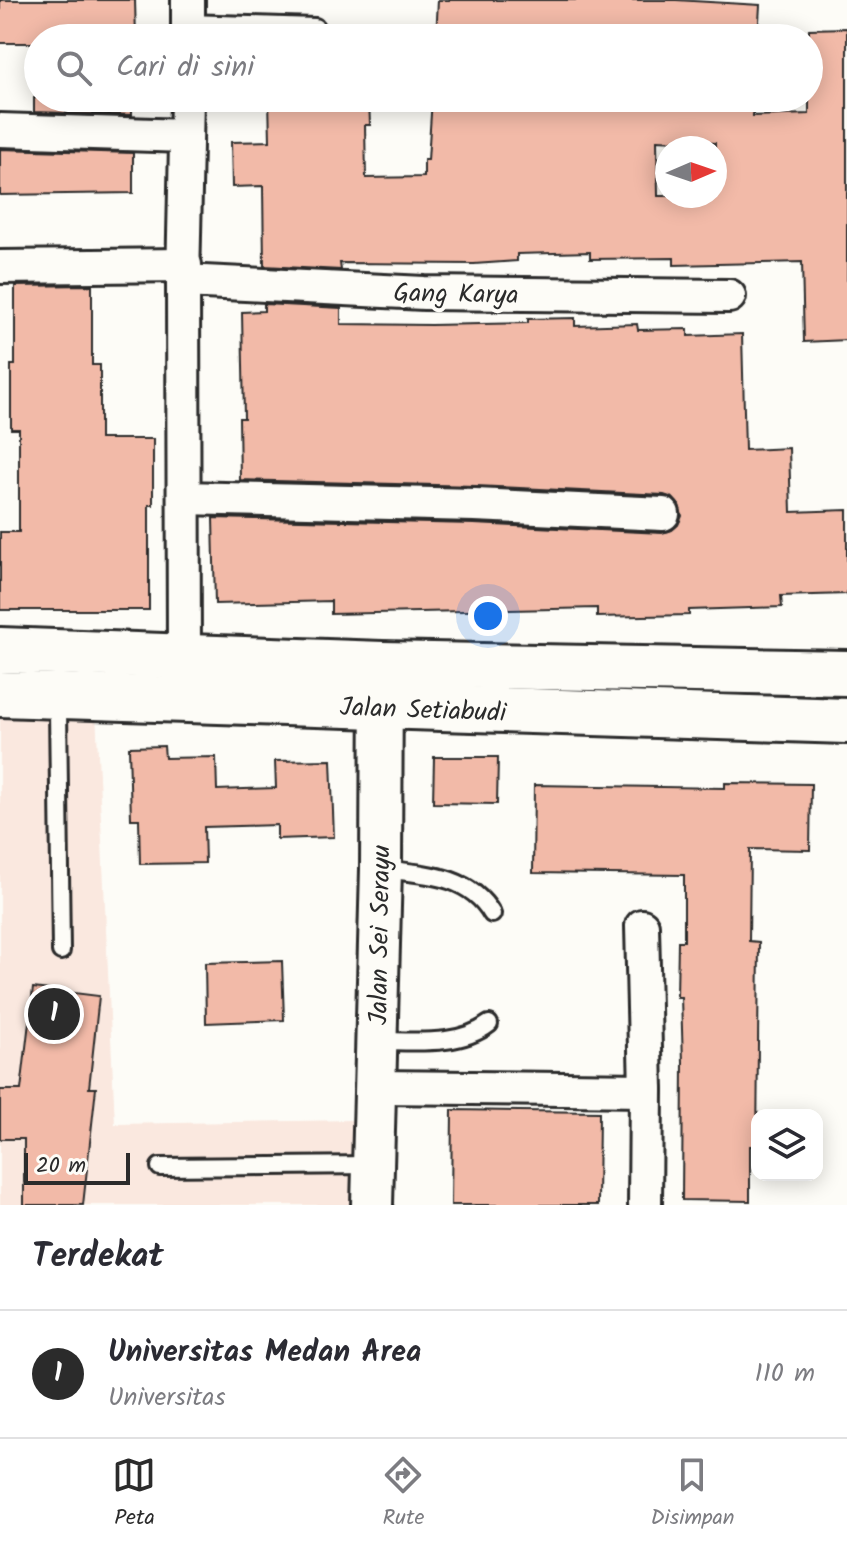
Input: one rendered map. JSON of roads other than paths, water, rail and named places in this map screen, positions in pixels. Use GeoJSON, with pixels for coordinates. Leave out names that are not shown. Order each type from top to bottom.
{"type":"FeatureCollection","features":[{"type":"Feature","properties":{"kind":"main road","name":"Jalan Setiabudi"},"geometry":{"type":"LineString","coordinates":[[0,650],[382,664],[847,673]]}},
{"type":"Feature","properties":{"kind":"main road","name":"Jalan Setiabudi"},"geometry":{"type":"LineString","coordinates":[[0,694],[847,721]]}},
{"type":"Feature","properties":{"kind":"street"},"geometry":{"type":"LineString","coordinates":[[184,656],[187,112]]}},
{"type":"Feature","properties":{"kind":"street"},"geometry":{"type":"LineString","coordinates":[[0,130],[186,136]]}},
{"type":"Feature","properties":{"kind":"street","name":"Gang Karya"},"geometry":{"type":"LineString","coordinates":[[0,267],[184,273],[424,293],[729,296]]}},
{"type":"Feature","properties":{"kind":"street"},"geometry":{"type":"LineString","coordinates":[[184,498],[475,505],[663,514]]}},
{"type":"Feature","properties":{"kind":"street","name":"Jalan Sei Serayu"},"geometry":{"type":"LineString","coordinates":[[372,1205],[381,869],[382,664]]}},
{"type":"Feature","properties":{"kind":"street"},"geometry":{"type":"LineString","coordinates":[[642,926],[645,1205]]}},
{"type":"Feature","properties":{"kind":"street"},"geometry":{"type":"LineString","coordinates":[[376,1087],[646,1090]]}},
{"type":"Feature","properties":{"kind":"lane"},"geometry":{"type":"LineString","coordinates":[[188,20],[261,24]]}},
{"type":"Feature","properties":{"kind":"lane"},"geometry":{"type":"LineString","coordinates":[[61,695],[58,709],[61,951]]}},
{"type":"Feature","properties":{"kind":"lane"},"geometry":{"type":"LineString","coordinates":[[381,869],[437,876],[464,884],[483,899],[492,914]]}},
{"type":"Feature","properties":{"kind":"lane"},"geometry":{"type":"LineString","coordinates":[[377,1041],[430,1041],[465,1036],[479,1032],[489,1024]]}},
{"type":"Feature","properties":{"kind":"lane"},"geometry":{"type":"LineString","coordinates":[[160,1167],[373,1165]]}},
{"type":"Feature","properties":{"kind":"place","name":"Universitas Medan Area"},"geometry":{"type":"Point","coordinates":[54,1014]}}]}
